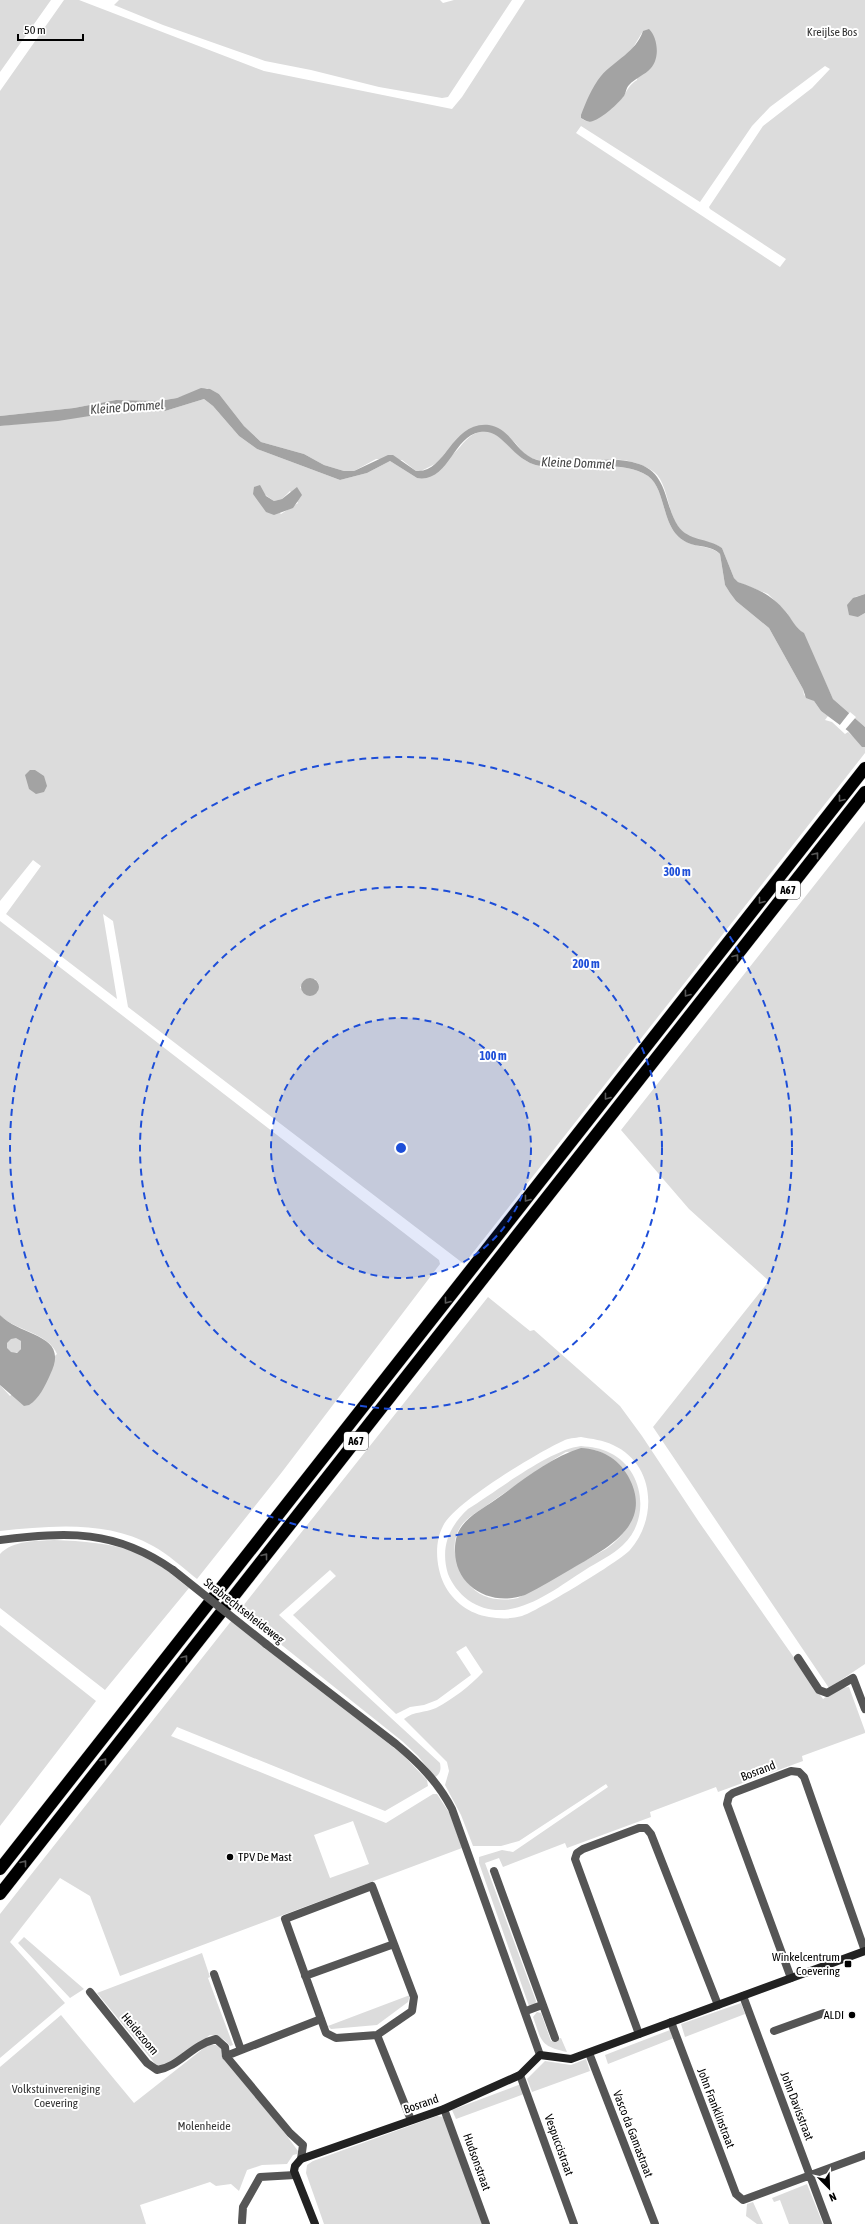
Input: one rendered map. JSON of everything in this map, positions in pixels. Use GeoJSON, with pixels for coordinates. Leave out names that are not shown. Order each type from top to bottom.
{"type":"FeatureCollection","features":[{"type":"Feature","properties":{"kind":"highway","name":"A67"},"geometry":{"type":"LineString","coordinates":[[0,1869],[865,768]]}},
{"type":"Feature","properties":{"kind":"highway","name":"A67"},"geometry":{"type":"LineString","coordinates":[[0,1894],[865,792]]}},
{"type":"Feature","properties":{"kind":"street","name":"Strabrechtseheideweg"},"geometry":{"type":"LineString","coordinates":[[0,1540],[45,1534],[77,1534],[108,1539],[148,1553],[173,1570],[407,1753],[439,1786],[452,1809],[526,2011]]}},
{"type":"Feature","properties":{"kind":"street"},"geometry":{"type":"LineString","coordinates":[[798,1658],[819,1690],[827,1693],[853,1678],[865,1709]]}},
{"type":"Feature","properties":{"kind":"street","name":"Bosrand"},"geometry":{"type":"LineString","coordinates":[[301,2159],[444,2109],[520,2075],[540,2055],[571,2059],[865,1951],[804,1778],[799,1772],[791,1771],[733,1793],[729,1796],[727,1804],[791,1978]]}},
{"type":"Feature","properties":{"kind":"street"},"geometry":{"type":"LineString","coordinates":[[639,2034],[575,1859],[577,1853],[583,1849],[639,1828],[646,1828],[651,1834],[718,2005]]}},
{"type":"Feature","properties":{"kind":"street"},"geometry":{"type":"LineString","coordinates":[[494,1872],[555,2038]]}},
{"type":"Feature","properties":{"kind":"street"},"geometry":{"type":"LineString","coordinates":[[372,1886],[394,1944],[414,1997],[412,2011],[377,2035],[336,2038],[326,2033],[285,1919],[372,1886]]}},
{"type":"Feature","properties":{"kind":"street"},"geometry":{"type":"LineString","coordinates":[[305,1976],[394,1944]]}},
{"type":"Feature","properties":{"kind":"street"},"geometry":{"type":"LineString","coordinates":[[214,1974],[241,2050]]}},
{"type":"Feature","properties":{"kind":"street","name":"Heidezoom"},"geometry":{"type":"LineString","coordinates":[[90,1992],[147,2063],[157,2070],[166,2069],[204,2042],[216,2039],[225,2047],[226,2056]]}},
{"type":"Feature","properties":{"kind":"street","name":"John Davisstraat"},"geometry":{"type":"LineString","coordinates":[[743,1996],[828,2224]]}},
{"type":"Feature","properties":{"kind":"street"},"geometry":{"type":"LineString","coordinates":[[540,2055],[526,2011],[542,2005]]}},
{"type":"Feature","properties":{"kind":"street"},"geometry":{"type":"LineString","coordinates":[[774,2031],[824,2013]]}},
{"type":"Feature","properties":{"kind":"street"},"geometry":{"type":"LineString","coordinates":[[315,2224],[296,2175],[295,2166],[301,2159],[302,2145],[290,2133],[226,2056],[321,2020]]}},
{"type":"Feature","properties":{"kind":"street","name":"John Franklinstraat"},"geometry":{"type":"LineString","coordinates":[[671,2022],[736,2194],[743,2200],[810,2175]]}},
{"type":"Feature","properties":{"kind":"street"},"geometry":{"type":"LineString","coordinates":[[377,2035],[411,2120]]}},
{"type":"Feature","properties":{"kind":"street","name":"Vasco da Gamastraat"},"geometry":{"type":"LineString","coordinates":[[589,2053],[655,2224]]}},
{"type":"Feature","properties":{"kind":"street","name":"Vespuccistraat"},"geometry":{"type":"LineString","coordinates":[[520,2075],[574,2224]]}},
{"type":"Feature","properties":{"kind":"street","name":"Hudsonstraat"},"geometry":{"type":"LineString","coordinates":[[444,2109],[486,2224]]}},
{"type":"Feature","properties":{"kind":"street"},"geometry":{"type":"LineString","coordinates":[[810,2175],[865,2155]]}},
{"type":"Feature","properties":{"kind":"street"},"geometry":{"type":"LineString","coordinates":[[242,2222],[244,2207],[260,2177],[296,2175]]}},
{"type":"Feature","properties":{"kind":"green space"},"geometry":{"type":"Polygon","coordinates":[[[0,0],[51,0],[0,72],[0,0]]]}},
{"type":"Feature","properties":{"kind":"green space","name":"Kreijlse Bos"},"geometry":{"type":"Polygon","coordinates":[[[64,0],[79,0],[264,71],[452,109],[462,97],[525,0],[865,0],[865,594],[855,597],[858,617],[865,613],[865,727],[833,699],[820,671],[787,613],[768,594],[738,582],[734,578],[722,548],[717,545],[692,538],[683,532],[674,519],[666,492],[659,477],[654,472],[641,465],[612,459],[567,462],[538,460],[524,453],[509,438],[478,426],[445,453],[439,462],[421,471],[416,471],[402,460],[376,459],[354,471],[344,471],[324,465],[304,454],[261,442],[244,426],[219,394],[207,388],[177,398],[159,401],[116,400],[74,408],[0,416],[0,91],[64,0]],[[643,31],[631,51],[623,59],[581,118],[585,121],[593,120],[613,107],[623,97],[630,85],[637,80],[643,31]],[[825,66],[770,107],[752,126],[700,202],[581,126],[576,133],[780,267],[786,259],[709,207],[763,126],[812,88],[830,69],[825,66]]]}},
{"type":"Feature","properties":{"kind":"green space"},"geometry":{"type":"Polygon","coordinates":[[[119,0],[440,0],[443,3],[454,0],[512,0],[448,97],[442,98],[379,87],[311,70],[265,61],[163,25],[114,5],[119,0]]]}},
{"type":"Feature","properties":{"kind":"green space"},"geometry":{"type":"Polygon","coordinates":[[[204,399],[213,406],[239,436],[257,449],[340,480],[367,473],[390,461],[417,478],[454,453],[472,435],[480,432],[495,434],[522,458],[530,463],[540,466],[610,466],[637,471],[648,476],[657,488],[668,519],[675,533],[686,542],[710,548],[720,554],[725,585],[736,601],[769,628],[803,689],[804,695],[814,701],[821,711],[828,716],[825,720],[832,722],[845,734],[848,732],[865,747],[865,753],[464,1264],[128,1007],[113,921],[103,914],[117,999],[6,914],[41,866],[33,860],[0,901],[0,426],[115,412],[165,411],[204,399]],[[254,487],[281,514],[298,503],[290,491],[282,499],[274,501],[254,487]],[[315,979],[304,980],[300,988],[317,993],[319,984],[315,979]]]}},
{"type":"Feature","properties":{"kind":"green space"},"geometry":{"type":"Polygon","coordinates":[[[865,821],[865,1664],[829,1688],[653,1427],[769,1281],[689,1209],[621,1130],[865,821]]]}},
{"type":"Feature","properties":{"kind":"green space"},"geometry":{"type":"Polygon","coordinates":[[[0,921],[439,1260],[440,1264],[282,1472],[197,1579],[159,1549],[117,1532],[78,1527],[0,1531],[0,1385],[10,1396],[57,1354],[53,1347],[39,1336],[14,1325],[0,1315],[0,921]]]}},
{"type":"Feature","properties":{"kind":"green space"},"geometry":{"type":"Polygon","coordinates":[[[488,1297],[530,1331],[534,1330],[620,1406],[823,1699],[839,1688],[849,1687],[865,1733],[802,1756],[803,1761],[718,1792],[716,1787],[650,1812],[651,1817],[567,1848],[565,1843],[503,1867],[499,1858],[485,1863],[536,2001],[535,2005],[529,2006],[479,1863],[479,1857],[502,1850],[513,1852],[608,1787],[606,1784],[519,1841],[501,1846],[473,1846],[461,1815],[445,1785],[449,1771],[447,1762],[404,1719],[408,1716],[436,1708],[467,1687],[483,1672],[466,1646],[456,1652],[471,1675],[437,1700],[424,1705],[410,1707],[396,1714],[293,1615],[336,1576],[330,1570],[279,1615],[440,1763],[439,1773],[435,1777],[418,1756],[402,1741],[239,1611],[488,1297]],[[581,1437],[565,1440],[551,1447],[498,1479],[463,1504],[443,1526],[437,1547],[439,1570],[444,1584],[457,1602],[475,1613],[489,1617],[514,1618],[522,1616],[578,1586],[624,1556],[630,1550],[639,1537],[645,1523],[648,1508],[648,1493],[644,1478],[637,1465],[627,1454],[609,1443],[581,1437]]]}},
{"type":"Feature","properties":{"kind":"green space"},"geometry":{"type":"Polygon","coordinates":[[[14,1337],[21,1342],[22,1345],[17,1352],[14,1353],[7,1348],[6,1345],[11,1338],[14,1337]]]}},
{"type":"Feature","properties":{"kind":"green space"},"geometry":{"type":"Polygon","coordinates":[[[581,1446],[603,1450],[621,1460],[630,1470],[640,1495],[638,1522],[632,1534],[615,1552],[544,1596],[529,1603],[514,1608],[499,1610],[483,1608],[468,1600],[459,1591],[448,1574],[445,1555],[451,1530],[468,1509],[523,1472],[568,1449],[581,1446]],[[595,1450],[566,1452],[467,1519],[457,1533],[455,1548],[460,1570],[468,1583],[478,1593],[484,1596],[505,1600],[518,1598],[606,1549],[619,1538],[628,1525],[633,1510],[634,1496],[630,1482],[622,1469],[611,1458],[595,1450]]]}},
{"type":"Feature","properties":{"kind":"green space"},"geometry":{"type":"Polygon","coordinates":[[[54,1540],[108,1545],[139,1553],[159,1564],[189,1588],[105,1690],[0,1608],[0,1554],[5,1549],[18,1544],[33,1541],[54,1540]]]}},
{"type":"Feature","properties":{"kind":"green space"},"geometry":{"type":"Polygon","coordinates":[[[232,1620],[403,1755],[427,1780],[428,1786],[385,1811],[177,1727],[171,1736],[386,1823],[433,1794],[437,1794],[450,1814],[462,1848],[120,1976],[90,1896],[60,1878],[10,1942],[65,2003],[0,2058],[0,1914],[232,1620]],[[353,1821],[314,1835],[330,1878],[369,1864],[353,1821]]]}},
{"type":"Feature","properties":{"kind":"green space"},"geometry":{"type":"Polygon","coordinates":[[[0,1625],[96,1701],[0,1826],[0,1625]]]}},
{"type":"Feature","properties":{"kind":"green space"},"geometry":{"type":"Polygon","coordinates":[[[24,1937],[84,1989],[70,1998],[18,1943],[24,1937]]]}},
{"type":"Feature","properties":{"kind":"green space"},"geometry":{"type":"Polygon","coordinates":[[[202,1953],[210,1977],[208,1978],[233,2045],[230,2046],[222,2038],[210,2035],[167,2067],[157,2066],[97,1993],[202,1953]]]}},
{"type":"Feature","properties":{"kind":"green space"},"geometry":{"type":"Polygon","coordinates":[[[410,1995],[408,2002],[377,2025],[331,2029],[328,2026],[410,1995]]]}},
{"type":"Feature","properties":{"kind":"green space"},"geometry":{"type":"Polygon","coordinates":[[[741,2003],[745,2014],[685,2037],[681,2024],[741,2003]]]}},
{"type":"Feature","properties":{"kind":"green space"},"geometry":{"type":"Polygon","coordinates":[[[537,2012],[541,2013],[551,2041],[561,2038],[567,2052],[552,2048],[543,2042],[533,2017],[537,2012]]]}},
{"type":"Feature","properties":{"kind":"green space"},"geometry":{"type":"Polygon","coordinates":[[[61,2015],[134,2103],[209,2044],[216,2045],[224,2051],[298,2151],[297,2154],[293,2155],[287,2164],[262,2165],[247,2170],[239,2191],[231,2184],[216,2186],[210,2182],[140,2205],[146,2224],[0,2224],[0,2067],[61,2015]]]}},
{"type":"Feature","properties":{"kind":"green space"},"geometry":{"type":"Polygon","coordinates":[[[670,2030],[674,2038],[608,2064],[605,2055],[670,2030]]]}},
{"type":"Feature","properties":{"kind":"green space"},"geometry":{"type":"Polygon","coordinates":[[[586,2059],[590,2071],[532,2092],[527,2079],[545,2061],[571,2065],[586,2059]]]}},
{"type":"Feature","properties":{"kind":"green space"},"geometry":{"type":"Polygon","coordinates":[[[521,2084],[524,2094],[456,2119],[452,2110],[521,2084]]]}},
{"type":"Feature","properties":{"kind":"green space"},"geometry":{"type":"Polygon","coordinates":[[[437,2116],[444,2117],[483,2224],[324,2224],[306,2173],[307,2165],[313,2161],[437,2116]]]}},
{"type":"Feature","properties":{"kind":"green space"},"geometry":{"type":"Polygon","coordinates":[[[807,2184],[823,2224],[789,2224],[780,2200],[774,2202],[772,2198],[807,2184]]]}},
{"type":"Feature","properties":{"kind":"green space"},"geometry":{"type":"Polygon","coordinates":[[[753,2202],[763,2224],[757,2224],[746,2216],[747,2204],[753,2202]]]}},
{"type":"Feature","properties":{"kind":"water"},"geometry":{"type":"Polygon","coordinates":[[[649,29],[654,37],[657,48],[656,59],[651,68],[628,86],[625,95],[605,114],[591,122],[581,118],[590,95],[601,76],[635,45],[643,31],[649,29]]]}},
{"type":"Feature","properties":{"kind":"water","name":"Kleine Dommel"},"geometry":{"type":"Polygon","coordinates":[[[201,388],[210,389],[219,394],[244,426],[261,442],[304,454],[324,465],[344,471],[354,471],[388,455],[393,455],[416,471],[426,470],[435,465],[457,439],[466,431],[476,426],[489,425],[497,427],[503,431],[524,452],[537,460],[561,462],[614,460],[639,464],[655,475],[660,482],[673,517],[682,531],[693,537],[711,542],[722,548],[734,578],[738,582],[758,590],[770,597],[781,606],[798,629],[804,633],[833,699],[865,727],[865,747],[862,747],[848,731],[821,711],[814,701],[806,698],[803,689],[769,628],[736,601],[725,585],[720,554],[710,548],[686,542],[675,533],[653,481],[648,476],[637,471],[610,466],[540,466],[530,463],[522,458],[495,435],[488,432],[480,432],[463,442],[444,467],[436,474],[428,478],[417,478],[390,461],[367,473],[340,480],[257,449],[239,436],[213,406],[204,399],[165,411],[115,412],[58,421],[0,426],[0,416],[74,408],[116,400],[159,401],[177,398],[201,388]]]}},
{"type":"Feature","properties":{"kind":"water"},"geometry":{"type":"Polygon","coordinates":[[[260,485],[266,496],[274,501],[282,499],[297,487],[302,495],[293,508],[274,515],[266,512],[253,494],[254,487],[260,485]]]}},
{"type":"Feature","properties":{"kind":"water"},"geometry":{"type":"Polygon","coordinates":[[[865,594],[865,613],[858,617],[849,615],[847,605],[853,598],[865,594]]]}},
{"type":"Feature","properties":{"kind":"water"},"geometry":{"type":"Polygon","coordinates":[[[30,770],[35,770],[44,776],[47,786],[44,792],[36,794],[29,789],[25,775],[30,770]]]}},
{"type":"Feature","properties":{"kind":"water"},"geometry":{"type":"Polygon","coordinates":[[[306,978],[314,978],[319,983],[317,994],[314,996],[306,996],[301,991],[301,983],[306,978]]]}},
{"type":"Feature","properties":{"kind":"water"},"geometry":{"type":"Polygon","coordinates":[[[0,1315],[9,1322],[41,1338],[49,1344],[54,1351],[55,1361],[50,1375],[41,1392],[29,1405],[24,1406],[0,1385],[0,1315]],[[16,1338],[11,1339],[7,1343],[7,1348],[11,1352],[17,1353],[21,1349],[21,1341],[16,1338]]]}},
{"type":"Feature","properties":{"kind":"water"},"geometry":{"type":"Polygon","coordinates":[[[581,1448],[595,1450],[614,1459],[628,1476],[635,1493],[636,1508],[631,1521],[623,1533],[600,1552],[525,1595],[512,1598],[500,1598],[488,1596],[477,1591],[461,1574],[456,1562],[455,1543],[460,1528],[473,1515],[536,1471],[569,1452],[581,1448]]]}},
{"type":"Feature","properties":{"kind":"pier"},"geometry":{"type":"Polygon","coordinates":[[[850,712],[856,717],[844,731],[839,726],[850,712]]]}},
{"type":"Feature","properties":{"kind":"place","name":"TPV De Mast"},"geometry":{"type":"Point","coordinates":[230,1857]}},
{"type":"Feature","properties":{"kind":"place","name":"Winkelcentrum Coevering"},"geometry":{"type":"Point","coordinates":[848,1964]}},
{"type":"Feature","properties":{"kind":"place","name":"ALDI"},"geometry":{"type":"Point","coordinates":[852,2015]}},
{"type":"Feature","properties":{"kind":"park label","name":"Volkstuinvereniging Coevering"},"geometry":{"type":"Point","coordinates":[56,2096]}},
{"type":"Feature","properties":{"kind":"park label","name":"Molenheide"},"geometry":{"type":"Point","coordinates":[204,2126]}}]}
